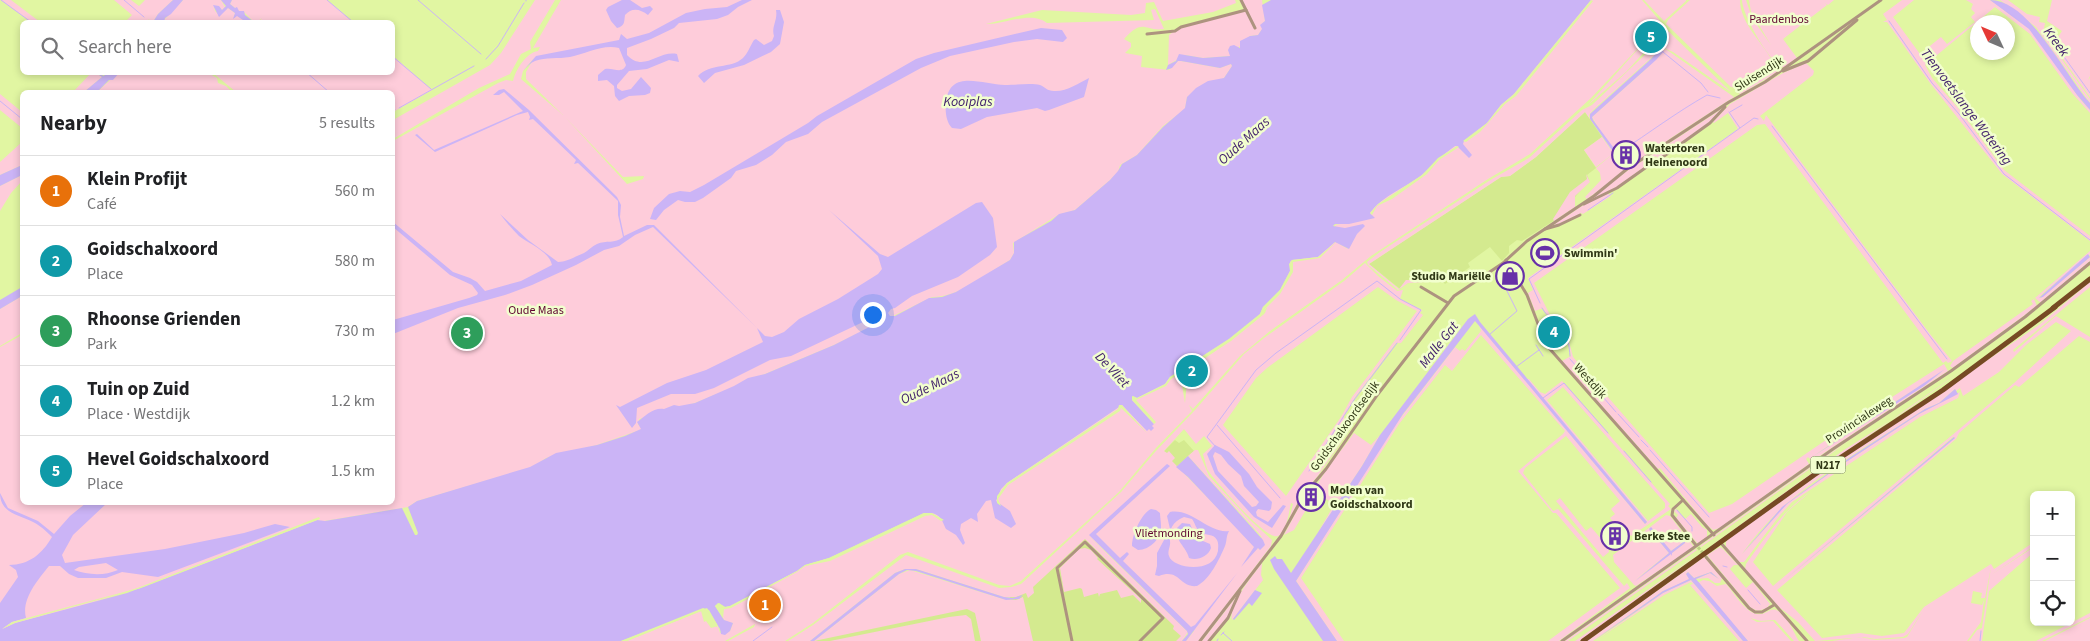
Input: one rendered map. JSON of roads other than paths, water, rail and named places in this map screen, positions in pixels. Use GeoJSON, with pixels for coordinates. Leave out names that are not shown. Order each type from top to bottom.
{"type":"FeatureCollection","features":[{"type":"Feature","properties":{"kind":"main road","name":"Provincialeweg"},"geometry":{"type":"LineString","coordinates":[[1583,641],[1814,475],[1930,398],[2055,307],[2090,279]]}},
{"type":"Feature","properties":{"kind":"street"},"geometry":{"type":"LineString","coordinates":[[1240,0],[1255,28]]}},
{"type":"Feature","properties":{"kind":"street"},"geometry":{"type":"LineString","coordinates":[[1781,72],[1810,60],[1881,0]]}},
{"type":"Feature","properties":{"kind":"street"},"geometry":{"type":"LineString","coordinates":[[1147,34],[1175,32],[1181,27],[1246,10]]}},
{"type":"Feature","properties":{"kind":"street","name":"Sluisendijk"},"geometry":{"type":"LineString","coordinates":[[1506,260],[1521,245],[1582,204],[1627,169],[1727,104],[1781,72],[1863,14]]}},
{"type":"Feature","properties":{"kind":"street","name":"Sluisendijk"},"geometry":{"type":"LineString","coordinates":[[1660,159],[1714,119],[1727,104]]}},
{"type":"Feature","properties":{"kind":"street","name":"Sluisendijk"},"geometry":{"type":"LineString","coordinates":[[1582,204],[1615,189],[1648,166]]}},
{"type":"Feature","properties":{"kind":"street","name":"Sluisendijk"},"geometry":{"type":"LineString","coordinates":[[1545,229],[1554,228],[1580,215]]}},
{"type":"Feature","properties":{"kind":"street","name":"Goidschalxoordsedijk"},"geometry":{"type":"LineString","coordinates":[[1200,641],[1285,530],[1305,493],[1326,470],[1376,396],[1448,303],[1457,294],[1506,260]]}},
{"type":"Feature","properties":{"kind":"street","name":"Westdijk"},"geometry":{"type":"LineString","coordinates":[[1506,260],[1512,267],[1527,295],[1549,348],[1714,535]]}},
{"type":"Feature","properties":{"kind":"street","name":"Provincialeweg"},"geometry":{"type":"LineString","coordinates":[[1562,641],[1833,449],[1918,394],[2008,330],[2090,263]]}},
{"type":"Feature","properties":{"kind":"street"},"geometry":{"type":"LineString","coordinates":[[1421,287],[1448,303]]}},
{"type":"Feature","properties":{"kind":"street"},"geometry":{"type":"LineString","coordinates":[[1683,500],[1673,509],[1672,515],[1695,544]]}},
{"type":"Feature","properties":{"kind":"street"},"geometry":{"type":"LineString","coordinates":[[1072,641],[1057,568],[1085,542],[1163,618],[1140,641]]}},
{"type":"Feature","properties":{"kind":"street"},"geometry":{"type":"LineString","coordinates":[[1720,542],[1807,641]]}},
{"type":"Feature","properties":{"kind":"street"},"geometry":{"type":"LineString","coordinates":[[1706,557],[1751,610],[1762,612],[1774,605]]}},
{"type":"Feature","properties":{"kind":"street","name":"Goidschalxoordsedijk"},"geometry":{"type":"LineString","coordinates":[[1209,641],[1228,618],[1242,586]]}},
{"type":"Feature","properties":{"kind":"water"},"geometry":{"type":"Polygon","coordinates":[[[173,0],[183,0],[164,20],[154,20],[173,0]]]}},
{"type":"Feature","properties":{"kind":"water"},"geometry":{"type":"Polygon","coordinates":[[[221,0],[232,0],[230,4],[235,8],[237,7],[239,11],[244,11],[245,15],[251,20],[243,20],[237,16],[233,19],[235,13],[228,8],[219,17],[213,5],[219,6],[222,10],[226,6],[221,0]]]}},
{"type":"Feature","properties":{"kind":"water"},"geometry":{"type":"Polygon","coordinates":[[[622,0],[630,0],[642,8],[650,6],[653,9],[648,15],[639,10],[630,11],[625,15],[623,25],[617,28],[606,10],[622,0]]]}},
{"type":"Feature","properties":{"kind":"water"},"geometry":{"type":"Polygon","coordinates":[[[742,0],[752,0],[728,15],[717,19],[679,23],[674,28],[627,48],[627,55],[639,62],[645,62],[664,55],[677,54],[679,62],[669,60],[647,69],[629,71],[617,85],[617,88],[622,91],[631,89],[641,77],[651,88],[650,93],[645,95],[629,96],[619,101],[615,96],[614,86],[607,80],[598,81],[598,75],[605,69],[622,70],[626,65],[619,48],[606,47],[570,57],[539,60],[523,71],[536,56],[619,40],[621,34],[627,39],[649,33],[686,13],[727,7],[742,0]]]}},
{"type":"Feature","properties":{"kind":"water"},"geometry":{"type":"Polygon","coordinates":[[[1271,0],[1591,0],[1514,94],[1501,105],[1487,123],[1464,141],[1463,144],[1472,155],[1469,158],[1455,146],[1417,179],[1375,207],[1370,213],[1375,218],[1349,224],[1335,224],[1333,226],[1345,228],[1363,224],[1365,226],[1357,234],[1349,249],[1335,242],[1318,257],[1292,260],[1290,262],[1290,271],[1280,290],[1263,307],[1260,314],[1229,339],[1170,377],[1165,384],[1137,398],[1133,396],[1132,400],[1154,424],[1152,426],[1154,428],[1151,431],[1149,429],[1147,431],[1122,405],[1007,483],[1001,489],[996,501],[1010,511],[1016,524],[1011,528],[995,518],[991,500],[986,501],[977,514],[978,522],[971,518],[961,524],[960,530],[965,543],[963,545],[956,535],[946,529],[939,516],[924,513],[829,558],[805,565],[730,606],[725,607],[719,603],[715,606],[724,620],[733,623],[730,631],[725,635],[721,634],[707,608],[621,641],[0,641],[0,603],[18,577],[16,570],[9,565],[29,561],[44,549],[52,537],[36,524],[7,509],[3,505],[0,493],[8,508],[38,521],[54,534],[70,516],[84,505],[105,505],[73,535],[62,555],[65,563],[165,549],[244,533],[275,524],[290,527],[158,577],[122,572],[106,578],[78,578],[69,574],[60,566],[49,566],[28,597],[25,611],[26,618],[12,622],[2,629],[15,623],[127,593],[317,520],[325,521],[402,508],[415,535],[417,535],[418,533],[408,507],[417,501],[530,467],[556,453],[597,445],[625,436],[641,429],[637,422],[653,411],[674,405],[695,403],[748,378],[765,374],[834,345],[883,320],[882,314],[791,356],[770,360],[714,388],[695,394],[671,394],[637,408],[636,423],[632,428],[616,405],[620,407],[667,383],[706,370],[763,342],[757,328],[765,336],[772,337],[784,332],[799,319],[838,299],[878,274],[882,269],[878,256],[829,210],[880,254],[888,257],[976,203],[982,202],[993,218],[997,247],[990,255],[958,277],[912,296],[891,309],[888,313],[890,316],[895,316],[929,298],[942,297],[956,292],[1010,260],[1014,253],[1014,242],[1051,221],[1059,214],[1075,210],[1110,180],[1122,164],[1137,155],[1163,127],[1185,108],[1187,97],[1196,88],[1208,81],[1224,78],[1232,66],[1231,64],[1220,68],[1178,61],[1172,68],[1166,70],[1168,65],[1176,61],[1179,54],[1203,58],[1230,56],[1228,50],[1230,46],[1234,45],[1240,48],[1240,41],[1250,36],[1258,35],[1262,29],[1260,25],[1265,21],[1262,5],[1271,0]],[[106,563],[79,567],[74,570],[96,574],[118,570],[106,563]]]}},
{"type":"Feature","properties":{"kind":"water"},"geometry":{"type":"Polygon","coordinates":[[[1990,0],[2005,3],[2019,12],[2033,25],[2090,103],[2090,110],[2029,29],[2015,19],[2015,15],[2010,15],[1990,0]]]}},
{"type":"Feature","properties":{"kind":"water"},"geometry":{"type":"Polygon","coordinates":[[[776,10],[780,10],[784,22],[780,44],[771,52],[744,65],[715,73],[704,83],[698,76],[708,69],[733,64],[743,58],[754,40],[756,39],[764,45],[772,41],[776,10]]]}},
{"type":"Feature","properties":{"kind":"water"},"geometry":{"type":"Polygon","coordinates":[[[1041,28],[1062,30],[1067,38],[1063,42],[1037,39],[1014,42],[950,56],[921,68],[822,122],[808,134],[786,142],[772,155],[756,165],[736,171],[731,178],[703,198],[695,202],[678,200],[664,210],[656,220],[650,219],[654,208],[669,194],[680,191],[690,192],[704,185],[817,116],[916,59],[1041,28]]]}},
{"type":"Feature","properties":{"kind":"water"},"geometry":{"type":"Polygon","coordinates":[[[1659,50],[1664,51],[1592,117],[1616,151],[1614,153],[1590,119],[1590,114],[1659,50]]]}},
{"type":"Feature","properties":{"kind":"water"},"geometry":{"type":"Polygon","coordinates":[[[99,75],[117,75],[99,90],[86,90],[102,77],[99,75]]]}},
{"type":"Feature","properties":{"kind":"water","name":"Kooiplas"},"geometry":{"type":"Polygon","coordinates":[[[1089,78],[1084,97],[1049,110],[1045,111],[1037,108],[987,117],[961,129],[952,128],[947,120],[948,92],[953,85],[960,82],[977,81],[1005,85],[1037,84],[1050,90],[1059,91],[1089,78]]]}},
{"type":"Feature","properties":{"kind":"water"},"geometry":{"type":"Polygon","coordinates":[[[504,89],[529,110],[617,197],[621,205],[620,217],[624,236],[647,225],[654,225],[757,328],[653,227],[635,235],[619,246],[604,250],[532,285],[505,295],[458,308],[395,333],[395,319],[469,298],[478,293],[472,285],[450,275],[395,229],[395,224],[453,272],[477,282],[485,291],[521,281],[552,265],[547,256],[519,236],[500,214],[528,240],[558,262],[584,253],[597,244],[623,237],[618,215],[618,201],[578,163],[574,164],[576,160],[533,119],[529,120],[528,112],[517,115],[435,152],[415,135],[417,134],[434,150],[523,111],[504,92],[499,95],[493,95],[499,90],[504,89]]]}},
{"type":"Feature","properties":{"kind":"water"},"geometry":{"type":"Polygon","coordinates":[[[20,166],[20,176],[0,186],[0,175],[20,166]]]}},
{"type":"Feature","properties":{"kind":"water"},"geometry":{"type":"Polygon","coordinates":[[[2088,254],[2090,257],[2043,297],[2039,298],[2088,254]]]}},
{"type":"Feature","properties":{"kind":"water"},"geometry":{"type":"Polygon","coordinates":[[[20,288],[20,297],[0,309],[0,300],[20,288]]]}},
{"type":"Feature","properties":{"kind":"water"},"geometry":{"type":"Polygon","coordinates":[[[1475,314],[1647,522],[1645,524],[1475,321],[1403,414],[1296,581],[1337,641],[1323,641],[1274,569],[1270,560],[1275,556],[1277,559],[1282,559],[1291,573],[1362,466],[1380,435],[1468,319],[1475,314]]]}},
{"type":"Feature","properties":{"kind":"water"},"geometry":{"type":"Polygon","coordinates":[[[1945,369],[1924,386],[1812,457],[1945,369]]]}},
{"type":"Feature","properties":{"kind":"water"},"geometry":{"type":"Polygon","coordinates":[[[1955,389],[1958,394],[1919,414],[1837,468],[1787,504],[1742,554],[1782,507],[1849,458],[1925,409],[1939,403],[1955,389]]]}},
{"type":"Feature","properties":{"kind":"water"},"geometry":{"type":"Polygon","coordinates":[[[1954,437],[1955,438],[1776,587],[1954,437]]]}},
{"type":"Feature","properties":{"kind":"water"},"geometry":{"type":"Polygon","coordinates":[[[1215,445],[1229,452],[1249,474],[1257,487],[1272,502],[1269,511],[1258,509],[1256,512],[1257,516],[1268,522],[1283,505],[1286,506],[1272,528],[1254,517],[1215,474],[1207,454],[1215,445]],[[1215,452],[1213,456],[1218,471],[1252,507],[1256,506],[1259,502],[1244,486],[1241,476],[1221,455],[1215,452]]]}},
{"type":"Feature","properties":{"kind":"water"},"geometry":{"type":"Polygon","coordinates":[[[1188,456],[1263,540],[1265,545],[1260,550],[1258,548],[1241,567],[1254,547],[1188,477],[1176,467],[1188,456]]]}},
{"type":"Feature","properties":{"kind":"water"},"geometry":{"type":"Polygon","coordinates":[[[1167,464],[1170,466],[1096,534],[1120,558],[1127,552],[1129,554],[1123,561],[1191,627],[1195,625],[1238,572],[1186,641],[1182,641],[1188,634],[1187,631],[1089,535],[1167,464]]]}},
{"type":"Feature","properties":{"kind":"water"},"geometry":{"type":"Polygon","coordinates":[[[1151,509],[1160,513],[1160,535],[1151,546],[1138,550],[1132,546],[1134,536],[1144,515],[1151,509]]]}},
{"type":"Feature","properties":{"kind":"water"},"geometry":{"type":"Polygon","coordinates":[[[1170,512],[1178,512],[1193,517],[1214,529],[1229,531],[1225,546],[1217,563],[1206,579],[1197,586],[1186,584],[1171,574],[1155,575],[1157,553],[1170,529],[1167,516],[1170,512]],[[1184,517],[1172,526],[1169,556],[1177,564],[1185,566],[1193,567],[1209,564],[1215,559],[1218,551],[1217,540],[1214,536],[1199,531],[1192,519],[1184,517]]]}},
{"type":"Feature","properties":{"kind":"water"},"geometry":{"type":"Polygon","coordinates":[[[1182,523],[1190,524],[1196,538],[1210,544],[1210,551],[1202,558],[1189,558],[1177,533],[1177,528],[1182,523]]]}},
{"type":"Feature","properties":{"kind":"water"},"geometry":{"type":"Polygon","coordinates":[[[1651,527],[1671,551],[1682,543],[1684,537],[1685,543],[1672,553],[1672,556],[1671,554],[1634,582],[1669,553],[1649,529],[1651,527]]]}},
{"type":"Feature","properties":{"kind":"water"},"geometry":{"type":"Polygon","coordinates":[[[905,569],[916,569],[1004,597],[1013,598],[1023,595],[1019,599],[1006,600],[916,571],[907,570],[899,574],[814,641],[810,641],[895,573],[905,569]]]}},
{"type":"Feature","properties":{"kind":"water"},"geometry":{"type":"Polygon","coordinates":[[[1688,572],[1694,578],[1711,572],[1719,579],[1710,573],[1696,579],[1748,641],[1743,641],[1691,580],[1663,593],[1593,641],[1663,591],[1689,579],[1686,574],[1688,572]]]}},
{"type":"Feature","properties":{"kind":"water"},"geometry":{"type":"Polygon","coordinates":[[[1255,590],[1262,593],[1252,606],[1249,603],[1234,620],[1233,619],[1255,590]]]}},
{"type":"Feature","properties":{"kind":"waterway"},"geometry":{"type":"LineString","coordinates":[[1,0],[28,20]]}},
{"type":"Feature","properties":{"kind":"waterway"},"geometry":{"type":"LineString","coordinates":[[124,0],[144,17]]}},
{"type":"Feature","properties":{"kind":"waterway"},"geometry":{"type":"LineString","coordinates":[[327,0],[351,20]]}},
{"type":"Feature","properties":{"kind":"waterway"},"geometry":{"type":"LineString","coordinates":[[418,0],[481,54]]}},
{"type":"Feature","properties":{"kind":"waterway"},"geometry":{"type":"LineString","coordinates":[[486,59],[498,46],[524,3]]}},
{"type":"Feature","properties":{"kind":"waterway","name":"Tienvoetslange Watering"},"geometry":{"type":"LineString","coordinates":[[1889,21],[1932,83],[1959,114],[2004,174],[2090,240]]}},
{"type":"Feature","properties":{"kind":"waterway","name":"Kreek"},"geometry":{"type":"LineString","coordinates":[[2047,33],[2090,93]]}},
{"type":"Feature","properties":{"kind":"waterway"},"geometry":{"type":"LineString","coordinates":[[1663,52],[1701,83],[1708,92]]}},
{"type":"Feature","properties":{"kind":"waterway"},"geometry":{"type":"LineString","coordinates":[[395,59],[431,89]]}},
{"type":"Feature","properties":{"kind":"waterway"},"geometry":{"type":"LineString","coordinates":[[399,108],[474,66]]}},
{"type":"Feature","properties":{"kind":"waterway"},"geometry":{"type":"LineString","coordinates":[[309,75],[327,90]]}},
{"type":"Feature","properties":{"kind":"waterway"},"geometry":{"type":"LineString","coordinates":[[1620,152],[1707,95],[1720,98]]}},
{"type":"Feature","properties":{"kind":"waterway"},"geometry":{"type":"LineString","coordinates":[[0,101],[20,117]]}},
{"type":"Feature","properties":{"kind":"waterway"},"geometry":{"type":"LineString","coordinates":[[1730,112],[1742,105]]}},
{"type":"Feature","properties":{"kind":"waterway"},"geometry":{"type":"LineString","coordinates":[[1729,112],[1740,128],[1754,118],[1758,119]]}},
{"type":"Feature","properties":{"kind":"waterway"},"geometry":{"type":"LineString","coordinates":[[1772,126],[1947,359]]}},
{"type":"Feature","properties":{"kind":"waterway"},"geometry":{"type":"LineString","coordinates":[[1540,303],[1529,279],[1740,128]]}},
{"type":"Feature","properties":{"kind":"waterway"},"geometry":{"type":"LineString","coordinates":[[1615,151],[1618,153]]}},
{"type":"Feature","properties":{"kind":"waterway"},"geometry":{"type":"LineString","coordinates":[[1588,210],[1613,193]]}},
{"type":"Feature","properties":{"kind":"waterway"},"geometry":{"type":"LineString","coordinates":[[1216,447],[1207,437],[1256,370],[1276,353],[1377,281],[1400,299],[1421,310],[1400,340]]}},
{"type":"Feature","properties":{"kind":"waterway"},"geometry":{"type":"LineString","coordinates":[[1489,335],[1517,311],[1503,283]]}},
{"type":"Feature","properties":{"kind":"waterway"},"geometry":{"type":"LineString","coordinates":[[1542,308],[1565,331],[1570,356]]}},
{"type":"Feature","properties":{"kind":"waterway"},"geometry":{"type":"LineString","coordinates":[[1309,471],[1354,400],[1397,343]]}},
{"type":"Feature","properties":{"kind":"waterway"},"geometry":{"type":"LineString","coordinates":[[1536,345],[1543,356]]}},
{"type":"Feature","properties":{"kind":"waterway"},"geometry":{"type":"LineString","coordinates":[[1516,367],[1539,350]]}},
{"type":"Feature","properties":{"kind":"waterway"},"geometry":{"type":"LineString","coordinates":[[1570,359],[1616,412]]}},
{"type":"Feature","properties":{"kind":"waterway"},"geometry":{"type":"LineString","coordinates":[[1543,398],[1564,383],[1608,433]]}},
{"type":"Feature","properties":{"kind":"waterway"},"geometry":{"type":"LineString","coordinates":[[1618,414],[1639,437]]}},
{"type":"Feature","properties":{"kind":"waterway"},"geometry":{"type":"LineString","coordinates":[[1217,425],[1280,498]]}},
{"type":"Feature","properties":{"kind":"waterway"},"geometry":{"type":"LineString","coordinates":[[1641,440],[1648,447]]}},
{"type":"Feature","properties":{"kind":"waterway"},"geometry":{"type":"LineString","coordinates":[[1650,450],[1709,517]]}},
{"type":"Feature","properties":{"kind":"waterway"},"geometry":{"type":"LineString","coordinates":[[1624,451],[1651,482]]}},
{"type":"Feature","properties":{"kind":"waterway"},"geometry":{"type":"LineString","coordinates":[[1677,510],[1692,527],[1692,531]]}},
{"type":"Feature","properties":{"kind":"waterway"},"geometry":{"type":"LineString","coordinates":[[1723,566],[1727,567]]}},
{"type":"Feature","properties":{"kind":"waterway"},"geometry":{"type":"LineString","coordinates":[[1748,590],[1760,604]]}},
{"type":"Feature","properties":{"kind":"waterway"},"geometry":{"type":"LineString","coordinates":[[753,641],[772,627]]}},
{"type":"Feature","properties":{"kind":"waterway"},"geometry":{"type":"LineString","coordinates":[[1980,641],[1981,631]]}},
{"type":"Feature","properties":{"kind":"waterway"},"geometry":{"type":"LineString","coordinates":[[1221,635],[1224,632]]}},
{"type":"Feature","properties":{"kind":"waterway"},"geometry":{"type":"LineString","coordinates":[[1223,633],[1232,641]]}},
{"type":"Feature","properties":{"kind":"tunnel"},"geometry":{"type":"LineString","coordinates":[[1695,544],[1704,554]]}},
{"type":"Feature","properties":{"kind":"place","name":"Hevel Goidschalxoord"},"geometry":{"type":"Point","coordinates":[1651,37]}},
{"type":"Feature","properties":{"kind":"place","name":"Watertoren Heinenoord"},"geometry":{"type":"Point","coordinates":[1626,155]}},
{"type":"Feature","properties":{"kind":"place","name":"Swimmin'"},"geometry":{"type":"Point","coordinates":[1545,253]}},
{"type":"Feature","properties":{"kind":"place","name":"Studio Mariëlle"},"geometry":{"type":"Point","coordinates":[1510,276]}},
{"type":"Feature","properties":{"kind":"place","name":"Tuin op Zuid"},"geometry":{"type":"Point","coordinates":[1554,332]}},
{"type":"Feature","properties":{"kind":"place","name":"Rhoonse Grienden"},"geometry":{"type":"Point","coordinates":[467,333]}},
{"type":"Feature","properties":{"kind":"place","name":"Goidschalxoord"},"geometry":{"type":"Point","coordinates":[1192,371]}},
{"type":"Feature","properties":{"kind":"place","name":"Molen van Goidschalxoord"},"geometry":{"type":"Point","coordinates":[1311,497]}},
{"type":"Feature","properties":{"kind":"place","name":"Berke Stee"},"geometry":{"type":"Point","coordinates":[1615,536]}},
{"type":"Feature","properties":{"kind":"place","name":"Klein Profijt"},"geometry":{"type":"Point","coordinates":[765,605]}},
{"type":"Feature","properties":{"kind":"park label","name":"Paardenbos"},"geometry":{"type":"Point","coordinates":[1779,19]}},
{"type":"Feature","properties":{"kind":"park label","name":"Oude Maas"},"geometry":{"type":"Point","coordinates":[536,310]}},
{"type":"Feature","properties":{"kind":"park label","name":"Vlietmonding"},"geometry":{"type":"Point","coordinates":[1169,533]}},
{"type":"Feature","properties":{"kind":"water label","name":"Oude Maas"},"geometry":{"type":"Point","coordinates":[1244,141]}},
{"type":"Feature","properties":{"kind":"water label","name":"Malle Gat"},"geometry":{"type":"Point","coordinates":[1439,345]}},
{"type":"Feature","properties":{"kind":"water label","name":"De Vliet"},"geometry":{"type":"Point","coordinates":[1112,370]}},
{"type":"Feature","properties":{"kind":"water label","name":"Oude Maas"},"geometry":{"type":"Point","coordinates":[930,387]}}]}
